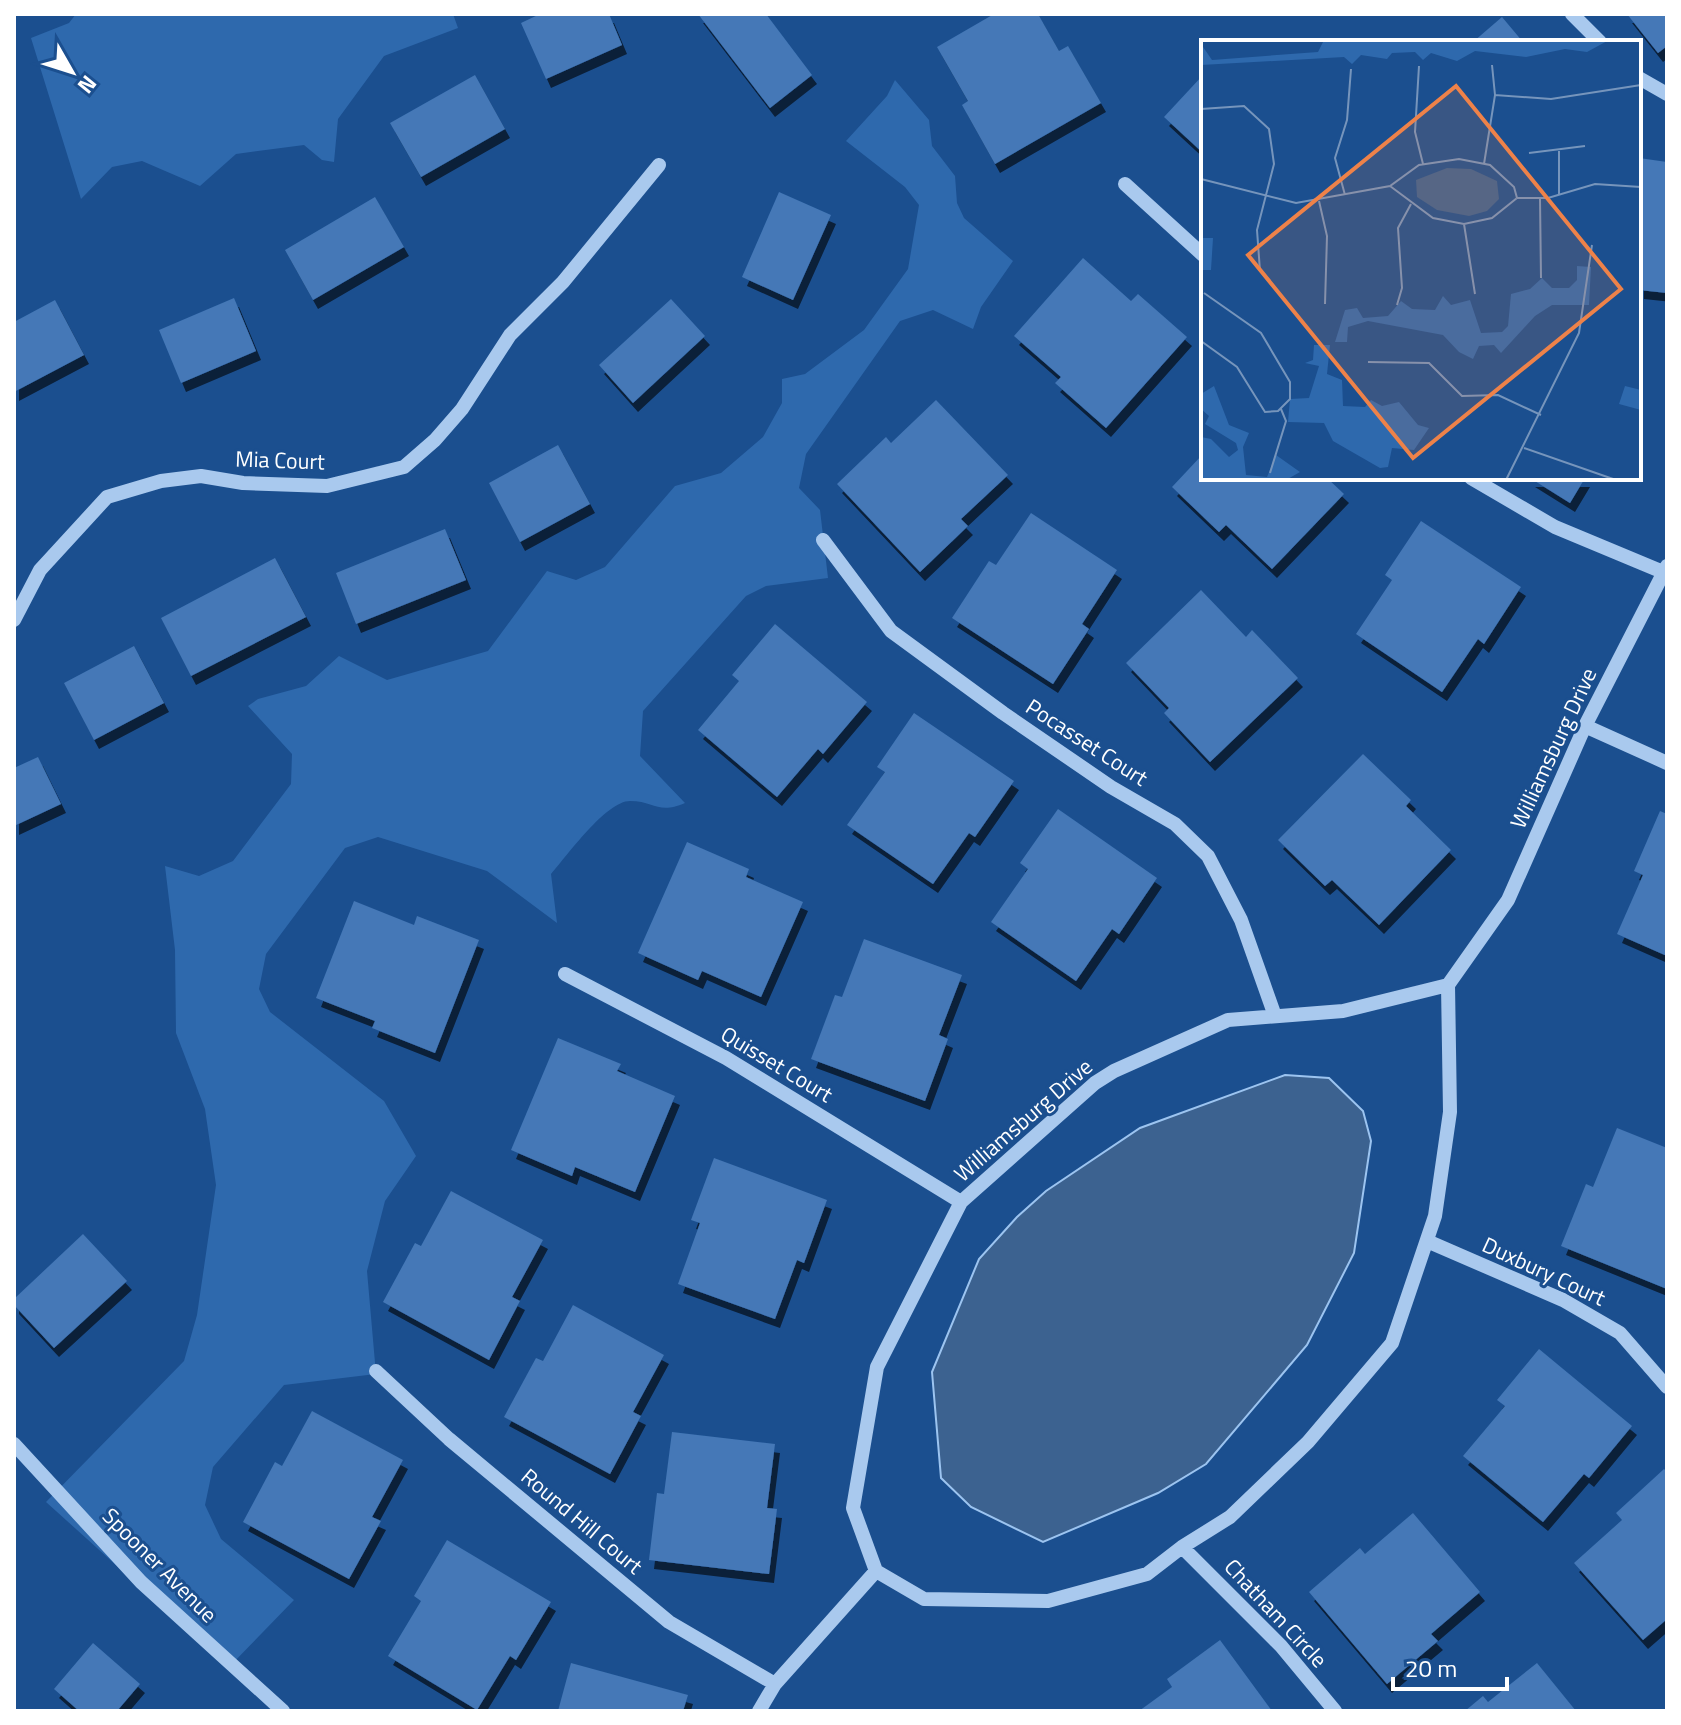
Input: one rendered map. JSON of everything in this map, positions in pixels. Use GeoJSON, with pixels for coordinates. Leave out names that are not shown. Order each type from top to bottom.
{"type":"FeatureCollection","features":[{"type":"Feature","properties":{"kind":"street"},"geometry":{"type":"LineString","coordinates":[[1572,14],[1598,40]]}},
{"type":"Feature","properties":{"kind":"street"},"geometry":{"type":"LineString","coordinates":[[1641,79],[1667,94]]}},
{"type":"Feature","properties":{"kind":"street","name":"Mia Court"},"geometry":{"type":"LineString","coordinates":[[14,620],[40,570],[107,497],[161,481],[201,476],[243,483],[327,486],[404,467],[435,440],[462,409],[510,335],[563,282],[659,165]]}},
{"type":"Feature","properties":{"kind":"street"},"geometry":{"type":"LineString","coordinates":[[1125,184],[1201,253]]}},
{"type":"Feature","properties":{"kind":"street"},"geometry":{"type":"LineString","coordinates":[[1474,480],[1555,527],[1665,569]]}},
{"type":"Feature","properties":{"kind":"street","name":"Pocasset Court"},"geometry":{"type":"LineString","coordinates":[[823,540],[891,631],[1111,787],[1175,824],[1208,856],[1241,920],[1275,1016]]}},
{"type":"Feature","properties":{"kind":"street","name":"Williamsburg Drive"},"geometry":{"type":"LineString","coordinates":[[876,1571],[853,1508],[877,1367],[961,1202],[1095,1083],[1114,1071],[1228,1020],[1343,1011],[1448,985],[1508,900],[1585,726],[1665,569]]}},
{"type":"Feature","properties":{"kind":"street"},"geometry":{"type":"LineString","coordinates":[[1585,726],[1667,763]]}},
{"type":"Feature","properties":{"kind":"street","name":"Quisset Court"},"geometry":{"type":"LineString","coordinates":[[565,974],[726,1058],[961,1202]]}},
{"type":"Feature","properties":{"kind":"street"},"geometry":{"type":"LineString","coordinates":[[759,1711],[775,1684],[876,1571],[924,1599],[1048,1601],[1147,1574],[1182,1547],[1230,1517],[1308,1442],[1392,1343],[1435,1216],[1450,1112],[1448,985]]}},
{"type":"Feature","properties":{"kind":"street","name":"Duxbury Court"},"geometry":{"type":"LineString","coordinates":[[1427,1241],[1563,1300],[1620,1333],[1667,1387]]}},
{"type":"Feature","properties":{"kind":"street","name":"Round Hill Court"},"geometry":{"type":"LineString","coordinates":[[376,1371],[449,1439],[669,1622],[775,1684]]}},
{"type":"Feature","properties":{"kind":"street","name":"Spooner Avenue"},"geometry":{"type":"LineString","coordinates":[[14,1444],[141,1582],[283,1711]]}},
{"type":"Feature","properties":{"kind":"street","name":"Chatham Circle"},"geometry":{"type":"LineString","coordinates":[[1182,1547],[1281,1646],[1335,1711]]}},
{"type":"Feature","properties":{"kind":"shaded area"},"geometry":{"type":"Polygon","coordinates":[[[76,14],[453,14],[458,28],[384,56],[338,119],[334,162],[322,160],[304,145],[236,154],[200,186],[142,161],[112,167],[81,199],[31,38],[69,23],[76,14]]]}},
{"type":"Feature","properties":{"kind":"shaded area"},"geometry":{"type":"Polygon","coordinates":[[[895,80],[929,120],[932,146],[955,176],[957,203],[964,218],[1013,261],[981,307],[973,329],[933,310],[900,321],[806,454],[799,488],[820,510],[828,578],[766,586],[746,596],[643,711],[640,756],[685,803],[662,808],[630,801],[620,803],[599,819],[551,874],[557,923],[487,871],[378,837],[345,848],[266,954],[259,989],[270,1012],[384,1101],[416,1156],[385,1201],[367,1271],[376,1374],[284,1385],[213,1467],[205,1505],[221,1539],[294,1600],[229,1667],[46,1502],[184,1361],[197,1315],[216,1185],[205,1109],[176,1033],[175,950],[165,866],[199,876],[233,861],[291,784],[292,754],[248,706],[258,699],[306,686],[339,656],[387,680],[488,651],[547,571],[576,580],[605,567],[675,486],[721,473],[763,437],[782,403],[782,379],[805,374],[864,330],[908,269],[919,205],[905,187],[846,141],[887,96],[895,80]]]}},
{"type":"Feature","properties":{"kind":"shaded area"},"geometry":{"type":"Polygon","coordinates":[[[1285,1075],[1329,1078],[1363,1111],[1371,1141],[1354,1253],[1307,1345],[1206,1464],[1158,1493],[1043,1542],[971,1507],[941,1478],[932,1372],[979,1259],[1017,1217],[1046,1191],[1140,1128],[1285,1075]]]}},
{"type":"Feature","properties":{"kind":"building"},"geometry":{"type":"Polygon","coordinates":[[[540,14],[609,14],[622,45],[546,79],[521,23],[540,14]]]}},
{"type":"Feature","properties":{"kind":"building"},"geometry":{"type":"Polygon","coordinates":[[[698,14],[766,14],[812,75],[770,108],[698,14]]]}},
{"type":"Feature","properties":{"kind":"building"},"geometry":{"type":"Polygon","coordinates":[[[994,14],[1038,14],[1059,51],[1068,46],[1101,103],[995,164],[962,105],[968,101],[937,47],[994,14]]]}},
{"type":"Feature","properties":{"kind":"building"},"geometry":{"type":"Polygon","coordinates":[[[1627,14],[1667,14],[1667,46],[1658,53],[1627,14]]]}},
{"type":"Feature","properties":{"kind":"building"},"geometry":{"type":"Polygon","coordinates":[[[1502,17],[1521,40],[1475,40],[1502,17]]]}},
{"type":"Feature","properties":{"kind":"building"},"geometry":{"type":"Polygon","coordinates":[[[475,75],[505,129],[421,177],[390,123],[475,75]]]}},
{"type":"Feature","properties":{"kind":"building"},"geometry":{"type":"Polygon","coordinates":[[[1201,77],[1201,151],[1164,117],[1201,77]]]}},
{"type":"Feature","properties":{"kind":"building"},"geometry":{"type":"Polygon","coordinates":[[[1641,158],[1667,162],[1667,293],[1641,290],[1641,158]]]}},
{"type":"Feature","properties":{"kind":"building"},"geometry":{"type":"Polygon","coordinates":[[[779,192],[831,215],[793,300],[742,277],[779,192]]]}},
{"type":"Feature","properties":{"kind":"building"},"geometry":{"type":"Polygon","coordinates":[[[375,197],[404,247],[313,300],[285,250],[375,197]]]}},
{"type":"Feature","properties":{"kind":"building"},"geometry":{"type":"Polygon","coordinates":[[[1083,258],[1131,301],[1138,294],[1187,337],[1106,428],[1055,383],[1061,377],[1014,336],[1083,258]]]}},
{"type":"Feature","properties":{"kind":"building"},"geometry":{"type":"Polygon","coordinates":[[[234,298],[256,351],[181,383],[159,330],[234,298]]]}},
{"type":"Feature","properties":{"kind":"building"},"geometry":{"type":"Polygon","coordinates":[[[671,299],[705,336],[633,403],[599,365],[671,299]]]}},
{"type":"Feature","properties":{"kind":"building"},"geometry":{"type":"Polygon","coordinates":[[[55,300],[84,355],[14,392],[14,322],[55,300]]]}},
{"type":"Feature","properties":{"kind":"building"},"geometry":{"type":"Polygon","coordinates":[[[936,400],[1008,475],[961,519],[968,526],[920,572],[837,484],[886,437],[891,443],[936,400]]]}},
{"type":"Feature","properties":{"kind":"building"},"geometry":{"type":"Polygon","coordinates":[[[558,445],[590,504],[520,542],[489,483],[558,445]]]}},
{"type":"Feature","properties":{"kind":"building"},"geometry":{"type":"Polygon","coordinates":[[[1201,456],[1201,480],[1329,480],[1344,494],[1272,569],[1226,525],[1219,532],[1172,487],[1201,456]]]}},
{"type":"Feature","properties":{"kind":"building"},"geometry":{"type":"Polygon","coordinates":[[[1533,480],[1584,480],[1570,503],[1533,480]]]}},
{"type":"Feature","properties":{"kind":"building"},"geometry":{"type":"Polygon","coordinates":[[[1031,513],[1117,570],[1082,624],[1089,629],[1053,684],[952,618],[989,561],[996,565],[1031,513]]]}},
{"type":"Feature","properties":{"kind":"building"},"geometry":{"type":"Polygon","coordinates":[[[1421,521],[1521,587],[1484,644],[1478,639],[1442,692],[1356,634],[1392,580],[1385,575],[1421,521]]]}},
{"type":"Feature","properties":{"kind":"building"},"geometry":{"type":"Polygon","coordinates":[[[445,529],[466,580],[356,624],[336,573],[445,529]]]}},
{"type":"Feature","properties":{"kind":"building"},"geometry":{"type":"Polygon","coordinates":[[[275,558],[306,617],[191,676],[161,618],[275,558]]]}},
{"type":"Feature","properties":{"kind":"building"},"geometry":{"type":"Polygon","coordinates":[[[1201,590],[1246,637],[1252,630],[1298,678],[1210,762],[1164,713],[1169,708],[1126,663],[1201,590]]]}},
{"type":"Feature","properties":{"kind":"building"},"geometry":{"type":"Polygon","coordinates":[[[775,624],[867,702],[823,754],[818,749],[777,797],[698,730],[739,681],[732,675],[775,624]]]}},
{"type":"Feature","properties":{"kind":"building"},"geometry":{"type":"Polygon","coordinates":[[[134,646],[164,703],[94,740],[64,683],[134,646]]]}},
{"type":"Feature","properties":{"kind":"building"},"geometry":{"type":"Polygon","coordinates":[[[914,713],[1014,781],[975,837],[969,833],[933,884],[847,825],[885,772],[877,767],[914,713]]]}},
{"type":"Feature","properties":{"kind":"building"},"geometry":{"type":"Polygon","coordinates":[[[1363,754],[1411,800],[1406,806],[1451,850],[1379,925],[1332,880],[1325,886],[1278,840],[1363,754]]]}},
{"type":"Feature","properties":{"kind":"building"},"geometry":{"type":"Polygon","coordinates":[[[38,757],[61,804],[14,826],[14,768],[38,757]]]}},
{"type":"Feature","properties":{"kind":"building"},"geometry":{"type":"Polygon","coordinates":[[[1058,809],[1157,878],[1119,934],[1112,929],[1076,981],[991,922],[1028,869],[1020,863],[1058,809]]]}},
{"type":"Feature","properties":{"kind":"building"},"geometry":{"type":"Polygon","coordinates":[[[1660,811],[1667,814],[1667,956],[1617,934],[1643,875],[1634,871],[1660,811]]]}},
{"type":"Feature","properties":{"kind":"building"},"geometry":{"type":"Polygon","coordinates":[[[687,842],[749,869],[746,877],[803,902],[761,997],[702,971],[698,980],[638,953],[687,842]]]}},
{"type":"Feature","properties":{"kind":"building"},"geometry":{"type":"Polygon","coordinates":[[[354,901],[414,925],[417,916],[479,940],[435,1053],[372,1028],[375,1021],[316,998],[354,901]]]}},
{"type":"Feature","properties":{"kind":"building"},"geometry":{"type":"Polygon","coordinates":[[[864,939],[962,975],[939,1035],[948,1039],[925,1101],[811,1059],[835,995],[842,997],[864,939]]]}},
{"type":"Feature","properties":{"kind":"building"},"geometry":{"type":"Polygon","coordinates":[[[558,1038],[621,1064],[617,1071],[675,1096],[635,1192],[575,1167],[572,1176],[511,1150],[558,1038]]]}},
{"type":"Feature","properties":{"kind":"building"},"geometry":{"type":"Polygon","coordinates":[[[1617,1128],[1667,1148],[1667,1289],[1561,1246],[1586,1184],[1593,1187],[1617,1128]]]}},
{"type":"Feature","properties":{"kind":"building"},"geometry":{"type":"Polygon","coordinates":[[[714,1158],[827,1200],[804,1263],[797,1260],[775,1319],[678,1284],[700,1223],[691,1220],[714,1158]]]}},
{"type":"Feature","properties":{"kind":"building"},"geometry":{"type":"Polygon","coordinates":[[[451,1191],[543,1240],[512,1297],[520,1301],[489,1360],[383,1302],[415,1243],[421,1246],[451,1191]]]}},
{"type":"Feature","properties":{"kind":"building"},"geometry":{"type":"Polygon","coordinates":[[[83,1234],[127,1281],[54,1348],[14,1305],[14,1299],[83,1234]]]}},
{"type":"Feature","properties":{"kind":"building"},"geometry":{"type":"Polygon","coordinates":[[[573,1305],[664,1355],[633,1412],[641,1416],[610,1474],[504,1417],[536,1358],[543,1361],[573,1305]]]}},
{"type":"Feature","properties":{"kind":"building"},"geometry":{"type":"Polygon","coordinates":[[[1539,1349],[1632,1426],[1589,1478],[1584,1474],[1543,1522],[1463,1456],[1505,1406],[1497,1400],[1539,1349]]]}},
{"type":"Feature","properties":{"kind":"building"},"geometry":{"type":"Polygon","coordinates":[[[312,1411],[403,1460],[372,1517],[381,1521],[349,1579],[243,1522],[275,1462],[282,1466],[312,1411]]]}},
{"type":"Feature","properties":{"kind":"building"},"geometry":{"type":"Polygon","coordinates":[[[672,1432],[775,1444],[767,1508],[777,1509],[769,1574],[649,1560],[657,1493],[664,1494],[672,1432]]]}},
{"type":"Feature","properties":{"kind":"building"},"geometry":{"type":"Polygon","coordinates":[[[1664,1469],[1667,1472],[1667,1619],[1643,1640],[1574,1563],[1622,1520],[1616,1513],[1664,1469]]]}},
{"type":"Feature","properties":{"kind":"building"},"geometry":{"type":"Polygon","coordinates":[[[1413,1513],[1480,1592],[1431,1634],[1438,1641],[1387,1684],[1309,1592],[1360,1548],[1365,1554],[1413,1513]]]}},
{"type":"Feature","properties":{"kind":"building"},"geometry":{"type":"Polygon","coordinates":[[[447,1540],[551,1602],[516,1660],[510,1656],[477,1710],[388,1656],[421,1601],[414,1596],[447,1540]]]}},
{"type":"Feature","properties":{"kind":"building"},"geometry":{"type":"Polygon","coordinates":[[[1220,1640],[1272,1711],[1139,1711],[1172,1687],[1167,1679],[1220,1640]]]}},
{"type":"Feature","properties":{"kind":"building"},"geometry":{"type":"Polygon","coordinates":[[[93,1643],[140,1684],[117,1711],[79,1711],[54,1689],[93,1643]]]}},
{"type":"Feature","properties":{"kind":"building"},"geometry":{"type":"Polygon","coordinates":[[[571,1663],[688,1695],[683,1711],[558,1711],[571,1663]]]}},
{"type":"Feature","properties":{"kind":"building"},"geometry":{"type":"Polygon","coordinates":[[[1537,1663],[1576,1711],[1465,1711],[1483,1696],[1488,1702],[1537,1663]]]}}]}
